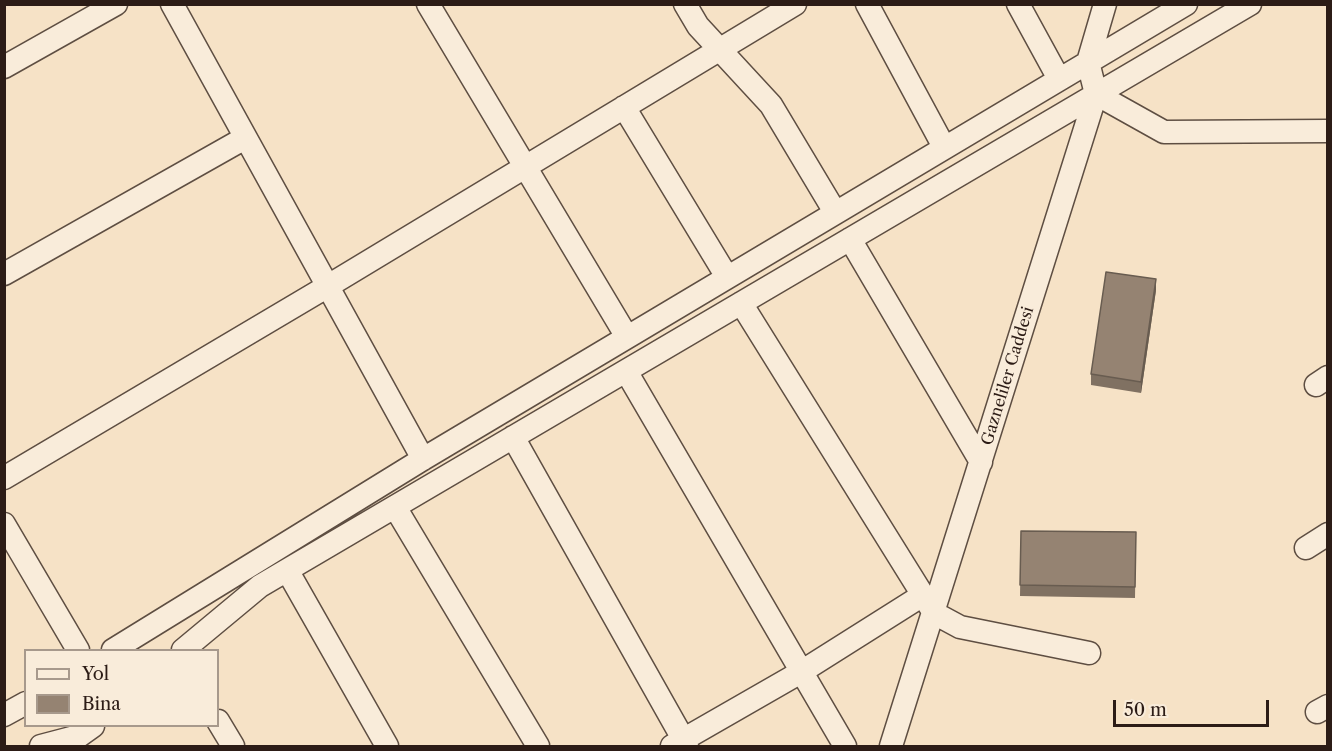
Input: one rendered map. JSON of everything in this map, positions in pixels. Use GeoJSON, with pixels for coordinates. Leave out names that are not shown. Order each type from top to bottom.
{"type":"FeatureCollection","features":[{"type":"Feature","properties":{"kind":"street"},"geometry":{"type":"LineString","coordinates":[[4,67],[116,4]]}},
{"type":"Feature","properties":{"kind":"street"},"geometry":{"type":"LineString","coordinates":[[172,4],[423,459]]}},
{"type":"Feature","properties":{"kind":"street"},"geometry":{"type":"LineString","coordinates":[[428,4],[627,337]]}},
{"type":"Feature","properties":{"kind":"street"},"geometry":{"type":"LineString","coordinates":[[685,4],[698,26],[771,105],[836,212]]}},
{"type":"Feature","properties":{"kind":"street"},"geometry":{"type":"LineString","coordinates":[[4,478],[328,286],[795,4]]}},
{"type":"Feature","properties":{"kind":"street"},"geometry":{"type":"LineString","coordinates":[[867,4],[944,147]]}},
{"type":"Feature","properties":{"kind":"street"},"geometry":{"type":"LineString","coordinates":[[1018,4],[1059,79]]}},
{"type":"Feature","properties":{"kind":"street"},"geometry":{"type":"LineString","coordinates":[[1105,4],[1088,62],[1096,94],[1164,132],[1328,131]]}},
{"type":"Feature","properties":{"kind":"street"},"geometry":{"type":"LineString","coordinates":[[116,649],[423,459],[1186,4]]}},
{"type":"Feature","properties":{"kind":"street"},"geometry":{"type":"LineString","coordinates":[[185,649],[260,586],[286,570],[1250,4]]}},
{"type":"Feature","properties":{"kind":"street","name":"Gazneliler Caddesi"},"geometry":{"type":"LineString","coordinates":[[891,747],[929,604],[981,462],[1096,94]]}},
{"type":"Feature","properties":{"kind":"street"},"geometry":{"type":"LineString","coordinates":[[624,107],[728,277]]}},
{"type":"Feature","properties":{"kind":"street"},"geometry":{"type":"LineString","coordinates":[[4,274],[245,138]]}},
{"type":"Feature","properties":{"kind":"street"},"geometry":{"type":"LineString","coordinates":[[850,239],[981,462]]}},
{"type":"Feature","properties":{"kind":"street"},"geometry":{"type":"LineString","coordinates":[[741,303],[929,604],[960,627],[1089,653]]}},
{"type":"Feature","properties":{"kind":"street"},"geometry":{"type":"LineString","coordinates":[[626,371],[845,747]]}},
{"type":"Feature","properties":{"kind":"street"},"geometry":{"type":"LineString","coordinates":[[513,437],[681,744],[801,672],[929,604]]}},
{"type":"Feature","properties":{"kind":"street"},"geometry":{"type":"LineString","coordinates":[[395,507],[538,747]]}},
{"type":"Feature","properties":{"kind":"street"},"geometry":{"type":"LineString","coordinates":[[4,524],[77,649]]}},
{"type":"Feature","properties":{"kind":"street"},"geometry":{"type":"LineString","coordinates":[[1306,548],[1328,534]]}},
{"type":"Feature","properties":{"kind":"street"},"geometry":{"type":"LineString","coordinates":[[286,570],[387,747]]}},
{"type":"Feature","properties":{"kind":"street"},"geometry":{"type":"LineString","coordinates":[[4,715],[24,704]]}},
{"type":"Feature","properties":{"kind":"street"},"geometry":{"type":"LineString","coordinates":[[219,723],[233,747]]}},
{"type":"Feature","properties":{"kind":"street"},"geometry":{"type":"LineString","coordinates":[[46,727],[53,733],[79,742]]}},
{"type":"Feature","properties":{"kind":"street"},"geometry":{"type":"LineString","coordinates":[[41,747],[79,742],[92,727]]}},
{"type":"Feature","properties":{"kind":"building"},"geometry":{"type":"Polygon","coordinates":[[[1106,272],[1156,279],[1141,382],[1091,374],[1106,272]]]}},
{"type":"Feature","properties":{"kind":"building"},"geometry":{"type":"Polygon","coordinates":[[[1021,531],[1136,532],[1135,587],[1020,585],[1021,531]]]}}]}
